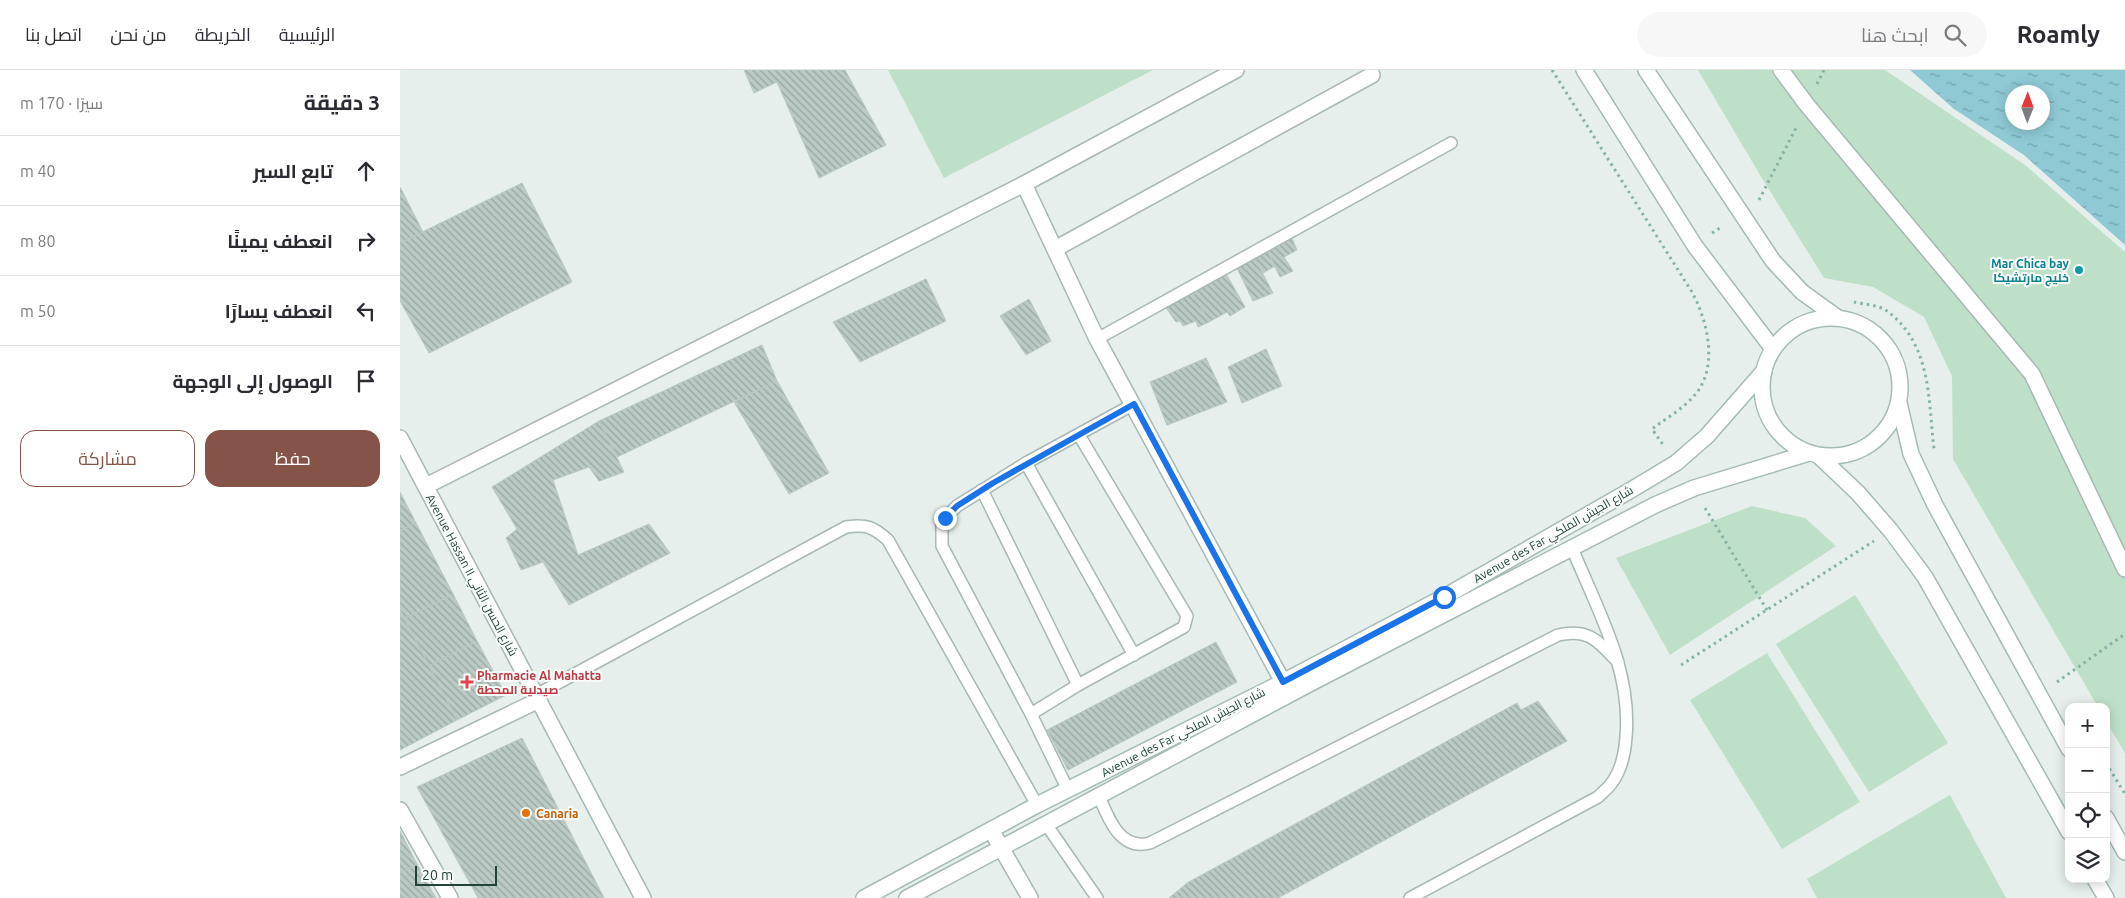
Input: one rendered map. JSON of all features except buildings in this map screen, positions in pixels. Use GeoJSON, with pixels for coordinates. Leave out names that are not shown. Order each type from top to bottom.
{"type":"FeatureCollection","features":[{"type":"Feature","properties":{"kind":"main road"},"geometry":{"type":"LineString","coordinates":[[426,486],[1024,184],[1236,70]]}},
{"type":"Feature","properties":{"kind":"main road"},"geometry":{"type":"LineString","coordinates":[[1584,70],[1694,246],[1773,349]]}},
{"type":"Feature","properties":{"kind":"main road"},"geometry":{"type":"LineString","coordinates":[[1646,70],[1741,214],[1779,267],[1802,292],[1838,318]]}},
{"type":"Feature","properties":{"kind":"main road"},"geometry":{"type":"LineString","coordinates":[[1780,70],[1807,105],[2032,374],[2125,569]]}},
{"type":"Feature","properties":{"kind":"main road"},"geometry":{"type":"LineString","coordinates":[[1055,249],[1372,75]]}},
{"type":"Feature","properties":{"kind":"main road"},"geometry":{"type":"LineString","coordinates":[[1024,184],[1097,339],[1134,404],[1283,682]]}},
{"type":"Feature","properties":{"kind":"main road"},"geometry":{"type":"LineString","coordinates":[[1814,454],[1846,455],[1870,445],[1889,427],[1899,403],[1901,379],[1894,357],[1880,338],[1861,324],[1838,318],[1813,320],[1791,331],[1773,349],[1764,371],[1762,392],[1766,411],[1773,423],[1791,444],[1814,454],[1858,493],[1891,531],[1925,577],[2065,825]]}},
{"type":"Feature","properties":{"kind":"main road","name":"Avenue des Far شارع الجيش الملكي"},"geometry":{"type":"LineString","coordinates":[[864,898],[1037,804],[1283,682],[1444,597],[1676,463],[1706,436],[1764,371]]}},
{"type":"Feature","properties":{"kind":"main road"},"geometry":{"type":"LineString","coordinates":[[1899,403],[1911,454],[1934,505],[2068,748]]}},
{"type":"Feature","properties":{"kind":"main road","name":"Avenue Hassan II شارع الحسن الثاني"},"geometry":{"type":"LineString","coordinates":[[400,438],[644,898]]}},
{"type":"Feature","properties":{"kind":"main road","name":"Avenue des Far شارع الجيش الملكي"},"geometry":{"type":"LineString","coordinates":[[907,898],[1655,505],[1694,488],[1814,454]]}},
{"type":"Feature","properties":{"kind":"main road"},"geometry":{"type":"LineString","coordinates":[[400,767],[537,698]]}},
{"type":"Feature","properties":{"kind":"main road"},"geometry":{"type":"LineString","coordinates":[[400,810],[450,898]]}},
{"type":"Feature","properties":{"kind":"main road"},"geometry":{"type":"LineString","coordinates":[[2110,825],[2125,852]]}},
{"type":"Feature","properties":{"kind":"main road"},"geometry":{"type":"LineString","coordinates":[[991,830],[1030,898]]}},
{"type":"Feature","properties":{"kind":"main road"},"geometry":{"type":"LineString","coordinates":[[2097,883],[2106,898]]}},
{"type":"Feature","properties":{"kind":"lane"},"geometry":{"type":"LineString","coordinates":[[1097,339],[1451,143]]}},
{"type":"Feature","properties":{"kind":"lane"},"geometry":{"type":"LineString","coordinates":[[1068,790],[1032,714],[942,546],[942,526],[945,518],[957,506],[982,490],[1026,463],[1134,404]]}},
{"type":"Feature","properties":{"kind":"lane"},"geometry":{"type":"LineString","coordinates":[[1032,714],[1184,627],[1186,616],[1079,435]]}},
{"type":"Feature","properties":{"kind":"lane"},"geometry":{"type":"LineString","coordinates":[[1026,463],[1134,655]]}},
{"type":"Feature","properties":{"kind":"lane"},"geometry":{"type":"LineString","coordinates":[[982,490],[1078,686]]}},
{"type":"Feature","properties":{"kind":"lane"},"geometry":{"type":"LineString","coordinates":[[537,698],[846,528],[860,525],[875,528],[888,540],[1037,804]]}},
{"type":"Feature","properties":{"kind":"lane"},"geometry":{"type":"LineString","coordinates":[[1410,898],[1598,798],[1612,783],[1625,751],[1627,723],[1625,693],[1611,638],[1572,548]]}},
{"type":"Feature","properties":{"kind":"lane"},"geometry":{"type":"LineString","coordinates":[[1099,796],[1109,820],[1125,840],[1143,845],[1558,635],[1570,632],[1584,633],[1598,641],[1618,662]]}},
{"type":"Feature","properties":{"kind":"lane"},"geometry":{"type":"LineString","coordinates":[[1046,824],[1097,898]]}},
{"type":"Feature","properties":{"kind":"path"},"geometry":{"type":"LineString","coordinates":[[1552,70],[1673,261],[1699,305],[1704,319],[1708,351],[1701,385],[1692,398],[1652,428],[1676,463]]}},
{"type":"Feature","properties":{"kind":"path"},"geometry":{"type":"LineString","coordinates":[[1673,261],[1760,200],[1824,70]]}},
{"type":"Feature","properties":{"kind":"path"},"geometry":{"type":"LineString","coordinates":[[1754,192],[1765,208]]}},
{"type":"Feature","properties":{"kind":"path"},"geometry":{"type":"LineString","coordinates":[[1849,301],[1886,310],[1915,340],[1930,388],[1935,456]]}},
{"type":"Feature","properties":{"kind":"path"},"geometry":{"type":"LineString","coordinates":[[1694,488],[1767,610]]}},
{"type":"Feature","properties":{"kind":"path"},"geometry":{"type":"LineString","coordinates":[[1681,665],[1891,531]]}},
{"type":"Feature","properties":{"kind":"path"},"geometry":{"type":"LineString","coordinates":[[2038,693],[2058,682],[2125,634]]}},
{"type":"Feature","properties":{"kind":"path"},"geometry":{"type":"LineString","coordinates":[[2053,673],[2063,690]]}},
{"type":"Feature","properties":{"kind":"path"},"geometry":{"type":"LineString","coordinates":[[2110,770],[2125,794]]}},
{"type":"Feature","properties":{"kind":"green space"},"geometry":{"type":"Polygon","coordinates":[[[888,70],[1153,70],[944,178],[888,70]]]}},
{"type":"Feature","properties":{"kind":"green space"},"geometry":{"type":"Polygon","coordinates":[[[1698,70],[1885,70],[2025,165],[2125,252],[2125,753],[2110,728],[2110,703],[2096,703],[1953,459],[1952,376],[1924,317],[1873,287],[1824,278],[1698,70]]]}},
{"type":"Feature","properties":{"kind":"green space"},"geometry":{"type":"Polygon","coordinates":[[[1752,506],[1805,518],[1836,546],[1670,655],[1616,558],[1752,506]]]}},
{"type":"Feature","properties":{"kind":"green space"},"geometry":{"type":"Polygon","coordinates":[[[1855,595],[1948,743],[1869,792],[1776,644],[1855,595]]]}},
{"type":"Feature","properties":{"kind":"green space"},"geometry":{"type":"Polygon","coordinates":[[[1767,653],[1860,802],[1782,849],[1690,700],[1767,653]]]}},
{"type":"Feature","properties":{"kind":"green space"},"geometry":{"type":"Polygon","coordinates":[[[1950,795],[2006,898],[1817,898],[1807,879],[1950,795]]]}},
{"type":"Feature","properties":{"kind":"water"},"geometry":{"type":"Polygon","coordinates":[[[1910,70],[2125,70],[2125,245],[2024,155],[1954,109],[1910,70]]]}},
{"type":"Feature","properties":{"kind":"place","name":"Mar Chica bay خليج مارتشيكا"},"geometry":{"type":"Point","coordinates":[2079,270]}},
{"type":"Feature","properties":{"kind":"place","name":"Pharmacie Al Mahatta صيدلية المحطة"},"geometry":{"type":"Point","coordinates":[467,682]}},
{"type":"Feature","properties":{"kind":"place","name":"Canaria"},"geometry":{"type":"Point","coordinates":[526,813]}},
{"type":"Feature","properties":{"kind":"route"},"geometry":{"type":"LineString","coordinates":[[945,518],[957,506],[1026,463],[1134,404],[1274,662],[1283,682],[1444,597]]}}]}
